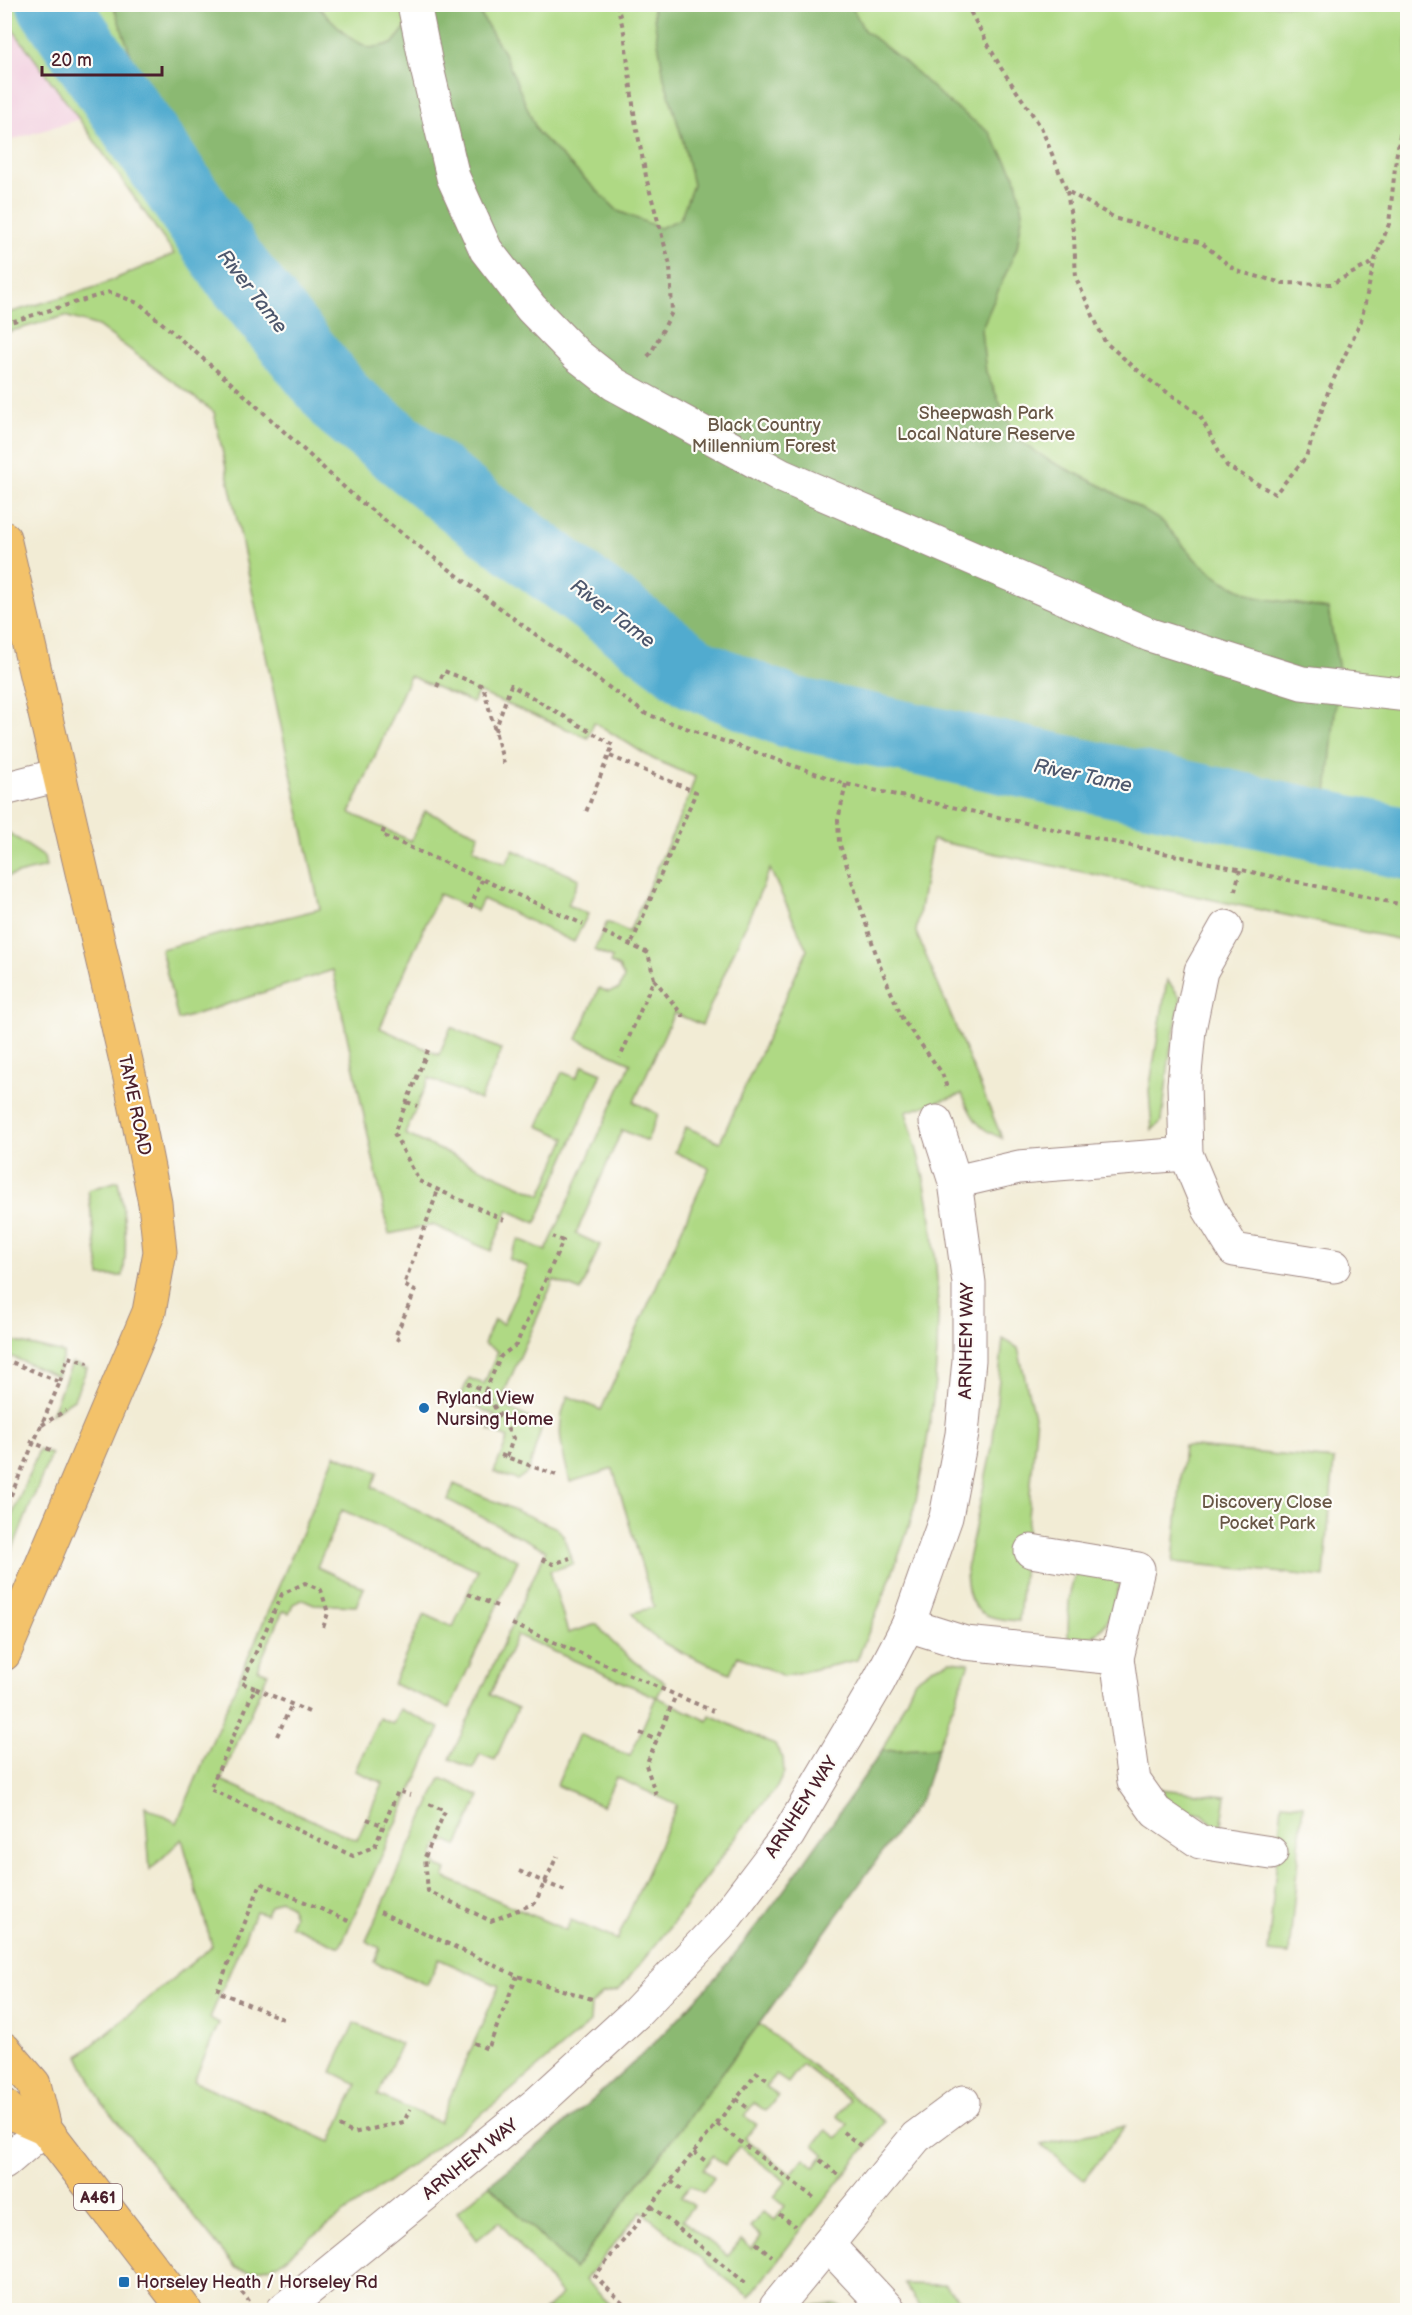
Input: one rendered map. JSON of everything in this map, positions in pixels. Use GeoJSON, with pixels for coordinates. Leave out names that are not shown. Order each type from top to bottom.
{"type":"FeatureCollection","features":[{"type":"Feature","properties":{"kind":"main road","name":"TAME ROAD"},"geometry":{"type":"LineString","coordinates":[[4,538],[130,1078],[155,1203],[160,1252],[149,1312],[4,1654]]}},
{"type":"Feature","properties":{"kind":"main road","name":"A461"},"geometry":{"type":"LineString","coordinates":[[4,2049],[34,2084],[45,2128]]}},
{"type":"Feature","properties":{"kind":"main road","name":"A461"},"geometry":{"type":"LineString","coordinates":[[7,2102],[45,2128],[185,2310]]}},
{"type":"Feature","properties":{"kind":"street"},"geometry":{"type":"LineString","coordinates":[[414,4],[453,177],[486,250],[531,308],[577,355],[614,384],[782,476],[1150,634],[1302,683],[1407,695]]}},
{"type":"Feature","properties":{"kind":"street"},"geometry":{"type":"LineString","coordinates":[[4,789],[59,775]]}},
{"type":"Feature","properties":{"kind":"street"},"geometry":{"type":"LineString","coordinates":[[1226,927],[1202,971],[1189,1030],[1184,1084],[1186,1154],[1209,1209],[1234,1250],[1334,1266]]}},
{"type":"Feature","properties":{"kind":"street","name":"ARNHEM WAY"},"geometry":{"type":"LineString","coordinates":[[283,2310],[540,2101],[636,2013],[719,1926],[788,1835],[879,1681],[908,1625],[945,1517],[963,1423],[969,1360],[969,1282],[955,1182],[936,1122]]}},
{"type":"Feature","properties":{"kind":"street"},"geometry":{"type":"LineString","coordinates":[[955,1182],[1019,1167],[1186,1154]]}},
{"type":"Feature","properties":{"kind":"street"},"geometry":{"type":"LineString","coordinates":[[1030,1551],[1138,1569],[1117,1658],[1134,1782],[1156,1812],[1200,1842],[1271,1853]]}},
{"type":"Feature","properties":{"kind":"street"},"geometry":{"type":"LineString","coordinates":[[908,1625],[964,1643],[1117,1658]]}},
{"type":"Feature","properties":{"kind":"street"},"geometry":{"type":"LineString","coordinates":[[776,2307],[915,2137],[963,2102]]}},
{"type":"Feature","properties":{"kind":"street"},"geometry":{"type":"LineString","coordinates":[[4,2163],[45,2128]]}},
{"type":"Feature","properties":{"kind":"street"},"geometry":{"type":"LineString","coordinates":[[837,2234],[889,2310]]}},
{"type":"Feature","properties":{"kind":"path"},"geometry":{"type":"LineString","coordinates":[[614,384],[651,353],[672,312],[670,265],[647,181],[635,120],[624,32],[617,4]]}},
{"type":"Feature","properties":{"kind":"path"},"geometry":{"type":"LineString","coordinates":[[966,4],[1001,68],[1041,127],[1067,191],[1074,238],[1076,279],[1105,342],[1148,379],[1199,414],[1227,466],[1275,494],[1306,458],[1329,389],[1361,321],[1374,262],[1389,224],[1396,158],[1407,90]]}},
{"type":"Feature","properties":{"kind":"path"},"geometry":{"type":"LineString","coordinates":[[1067,191],[1117,219],[1202,243],[1236,271],[1283,283],[1331,284],[1374,262]]}},
{"type":"Feature","properties":{"kind":"path"},"geometry":{"type":"LineString","coordinates":[[4,324],[110,292],[140,304],[239,390],[357,499],[521,624],[646,714],[846,784],[1407,906]]}},
{"type":"Feature","properties":{"kind":"path"},"geometry":{"type":"LineString","coordinates":[[437,687],[444,671],[483,686],[504,764]]}},
{"type":"Feature","properties":{"kind":"path"},"geometry":{"type":"LineString","coordinates":[[495,731],[511,685],[613,745],[586,812]]}},
{"type":"Feature","properties":{"kind":"path"},"geometry":{"type":"LineString","coordinates":[[609,756],[696,792],[631,945]]}},
{"type":"Feature","properties":{"kind":"path"},"geometry":{"type":"LineString","coordinates":[[846,784],[838,820],[840,842],[880,966],[903,1020],[942,1073],[949,1095],[936,1122]]}},
{"type":"Feature","properties":{"kind":"path"},"geometry":{"type":"LineString","coordinates":[[384,829],[382,835],[583,924]]}},
{"type":"Feature","properties":{"kind":"path"},"geometry":{"type":"LineString","coordinates":[[470,908],[482,880]]}},
{"type":"Feature","properties":{"kind":"path"},"geometry":{"type":"LineString","coordinates":[[603,932],[648,952],[654,979],[684,1017]]}},
{"type":"Feature","properties":{"kind":"path"},"geometry":{"type":"LineString","coordinates":[[620,1058],[654,979]]}},
{"type":"Feature","properties":{"kind":"path"},"geometry":{"type":"LineString","coordinates":[[428,1050],[394,1133],[419,1182],[504,1220]]}},
{"type":"Feature","properties":{"kind":"path"},"geometry":{"type":"LineString","coordinates":[[407,1102],[417,1106]]}},
{"type":"Feature","properties":{"kind":"path"},"geometry":{"type":"LineString","coordinates":[[400,1340],[395,1337],[415,1291],[404,1285],[438,1190]]}},
{"type":"Feature","properties":{"kind":"path"},"geometry":{"type":"LineString","coordinates":[[485,1391],[501,1356],[516,1345],[563,1241],[553,1237]]}},
{"type":"Feature","properties":{"kind":"path"},"geometry":{"type":"LineString","coordinates":[[4,1510],[60,1382],[68,1357],[95,1365]]}},
{"type":"Feature","properties":{"kind":"path"},"geometry":{"type":"LineString","coordinates":[[4,1359],[60,1382]]}},
{"type":"Feature","properties":{"kind":"path"},"geometry":{"type":"LineString","coordinates":[[467,1383],[485,1391],[513,1438],[507,1457]]}},
{"type":"Feature","properties":{"kind":"path"},"geometry":{"type":"LineString","coordinates":[[41,1426],[73,1405]]}},
{"type":"Feature","properties":{"kind":"path"},"geometry":{"type":"LineString","coordinates":[[32,1442],[59,1453]]}},
{"type":"Feature","properties":{"kind":"path"},"geometry":{"type":"LineString","coordinates":[[501,1455],[556,1475]]}},
{"type":"Feature","properties":{"kind":"path"},"geometry":{"type":"LineString","coordinates":[[542,1559],[553,1564],[570,1558]]}},
{"type":"Feature","properties":{"kind":"path"},"geometry":{"type":"LineString","coordinates":[[309,1712],[242,1683],[282,1594],[305,1583],[321,1590],[328,1613],[323,1628]]}},
{"type":"Feature","properties":{"kind":"path"},"geometry":{"type":"LineString","coordinates":[[468,1594],[497,1606]]}},
{"type":"Feature","properties":{"kind":"path"},"geometry":{"type":"LineString","coordinates":[[512,1624],[713,1711]]}},
{"type":"Feature","properties":{"kind":"path"},"geometry":{"type":"LineString","coordinates":[[255,1688],[210,1790],[353,1856],[375,1846],[398,1791],[410,1795]]}},
{"type":"Feature","properties":{"kind":"path"},"geometry":{"type":"LineString","coordinates":[[656,1795],[646,1766],[676,1695]]}},
{"type":"Feature","properties":{"kind":"path"},"geometry":{"type":"LineString","coordinates":[[277,1736],[292,1704]]}},
{"type":"Feature","properties":{"kind":"path"},"geometry":{"type":"LineString","coordinates":[[640,1733],[657,1740]]}},
{"type":"Feature","properties":{"kind":"path"},"geometry":{"type":"LineString","coordinates":[[429,1804],[445,1811],[425,1857],[428,1891],[491,1922],[535,1903],[556,1856]]}},
{"type":"Feature","properties":{"kind":"path"},"geometry":{"type":"LineString","coordinates":[[367,1819],[384,1826]]}},
{"type":"Feature","properties":{"kind":"path"},"geometry":{"type":"LineString","coordinates":[[519,1870],[565,1891]]}},
{"type":"Feature","properties":{"kind":"path"},"geometry":{"type":"LineString","coordinates":[[283,2019],[217,1991],[261,1883],[351,1922]]}},
{"type":"Feature","properties":{"kind":"path"},"geometry":{"type":"LineString","coordinates":[[380,1912],[517,1976],[604,2003]]}},
{"type":"Feature","properties":{"kind":"path"},"geometry":{"type":"LineString","coordinates":[[474,2043],[488,2049],[517,1976]]}},
{"type":"Feature","properties":{"kind":"path"},"geometry":{"type":"LineString","coordinates":[[629,2310],[595,2276],[757,2073],[770,2082]]}},
{"type":"Feature","properties":{"kind":"path"},"geometry":{"type":"LineString","coordinates":[[736,2099],[749,2109]]}},
{"type":"Feature","properties":{"kind":"path"},"geometry":{"type":"LineString","coordinates":[[339,2126],[353,2133],[404,2122],[410,2109]]}},
{"type":"Feature","properties":{"kind":"path"},"geometry":{"type":"LineString","coordinates":[[717,2124],[837,2234]]}},
{"type":"Feature","properties":{"kind":"path"},"geometry":{"type":"LineString","coordinates":[[694,2152],[708,2163]]}},
{"type":"Feature","properties":{"kind":"path"},"geometry":{"type":"LineString","coordinates":[[671,2181],[685,2192]]}},
{"type":"Feature","properties":{"kind":"path"},"geometry":{"type":"LineString","coordinates":[[651,2206],[776,2307]]}},
{"type":"Feature","properties":{"kind":"path"},"geometry":{"type":"LineString","coordinates":[[230,2278],[250,2302]]}},
{"type":"Feature","properties":{"kind":"shaded area"},"geometry":{"type":"Polygon","coordinates":[[[4,19],[17,36],[79,119],[5,142],[4,19]]]}},
{"type":"Feature","properties":{"kind":"green space","name":"Sheepwash Park Local Nature Reserve"},"geometry":{"type":"Polygon","coordinates":[[[5,4],[1407,5],[1407,941],[932,840],[916,932],[1002,1138],[987,1131],[976,1122],[962,1094],[906,1112],[923,1174],[934,1245],[938,1316],[934,1387],[924,1458],[911,1520],[857,1660],[784,1676],[738,1656],[730,1673],[662,1642],[640,1624],[632,1613],[654,1607],[613,1469],[570,1482],[561,1439],[561,1418],[568,1396],[601,1410],[709,1168],[675,1152],[686,1127],[720,1142],[807,950],[770,869],[702,1025],[674,1013],[634,1102],[658,1114],[647,1141],[622,1130],[576,1234],[600,1245],[581,1291],[554,1280],[499,1404],[536,1421],[541,1429],[528,1472],[517,1480],[494,1472],[508,1438],[489,1430],[495,1415],[459,1400],[469,1378],[484,1384],[498,1351],[484,1344],[494,1320],[503,1324],[528,1267],[509,1259],[519,1239],[546,1251],[631,1063],[577,1039],[599,988],[608,992],[619,989],[624,978],[619,967],[610,963],[612,958],[594,950],[607,922],[629,932],[689,796],[695,777],[653,759],[594,722],[588,738],[478,692],[473,703],[410,676],[350,813],[411,841],[425,811],[479,834],[473,849],[506,864],[513,850],[579,879],[568,905],[588,914],[574,942],[483,899],[477,911],[439,894],[380,1028],[439,1055],[451,1027],[502,1050],[480,1100],[429,1078],[405,1134],[541,1195],[566,1138],[538,1126],[562,1072],[576,1078],[583,1065],[602,1073],[536,1223],[508,1210],[491,1251],[433,1225],[389,1234],[333,970],[178,1020],[161,949],[320,909],[214,412],[98,326],[65,316],[5,333],[5,314],[96,287],[174,254],[5,19],[5,4]]]}},
{"type":"Feature","properties":{"kind":"green space","name":"Black Country Millennium Forest"},"geometry":{"type":"Polygon","coordinates":[[[113,5],[316,5],[350,38],[369,48],[392,44],[424,5],[475,5],[504,53],[538,133],[618,211],[660,228],[680,219],[693,185],[683,141],[664,78],[652,5],[851,5],[864,30],[905,62],[947,101],[990,133],[1015,176],[1023,211],[1017,248],[981,330],[986,372],[1016,438],[1050,461],[1106,488],[1163,522],[1196,560],[1223,581],[1256,597],[1328,609],[1339,670],[1324,826],[789,712],[696,674],[344,405],[235,270],[144,92],[113,5]]]}},
{"type":"Feature","properties":{"kind":"green space"},"geometry":{"type":"Polygon","coordinates":[[[5,830],[44,857],[46,867],[5,877],[5,830]]]}},
{"type":"Feature","properties":{"kind":"green space"},"geometry":{"type":"Polygon","coordinates":[[[1167,980],[1181,998],[1170,1052],[1162,1121],[1152,1130],[1149,1091],[1167,980]]]}},
{"type":"Feature","properties":{"kind":"green space"},"geometry":{"type":"Polygon","coordinates":[[[118,1181],[125,1229],[123,1276],[100,1276],[88,1190],[118,1181]]]}},
{"type":"Feature","properties":{"kind":"green space"},"geometry":{"type":"Polygon","coordinates":[[[4,1308],[12,1341],[64,1353],[57,1376],[5,1354],[4,1308]]]}},
{"type":"Feature","properties":{"kind":"green space"},"geometry":{"type":"Polygon","coordinates":[[[1003,1339],[1018,1348],[1036,1425],[1019,1621],[994,1618],[978,1610],[969,1594],[966,1569],[992,1448],[1003,1339]]]}},
{"type":"Feature","properties":{"kind":"green space"},"geometry":{"type":"Polygon","coordinates":[[[72,1363],[87,1368],[74,1399],[51,1414],[72,1363]]]}},
{"type":"Feature","properties":{"kind":"green space","name":"Discovery Close Pocket Park"},"geometry":{"type":"Polygon","coordinates":[[[1184,1446],[1334,1460],[1324,1577],[1173,1562],[1184,1446]]]}},
{"type":"Feature","properties":{"kind":"green space"},"geometry":{"type":"Polygon","coordinates":[[[39,1450],[51,1454],[5,1568],[5,1533],[39,1450]]]}},
{"type":"Feature","properties":{"kind":"green space"},"geometry":{"type":"Polygon","coordinates":[[[335,1455],[378,1472],[372,1487],[518,1560],[450,1708],[393,1684],[424,1614],[453,1627],[478,1570],[342,1510],[317,1567],[364,1588],[356,1606],[314,1604],[303,1599],[293,1604],[289,1613],[283,1611],[257,1669],[268,1673],[221,1780],[357,1840],[383,1783],[355,1771],[379,1718],[393,1724],[400,1709],[440,1728],[340,1947],[290,1925],[294,1916],[290,1906],[280,1900],[270,1906],[266,1914],[256,1911],[210,2018],[219,2023],[194,2081],[331,2142],[357,2084],[332,2072],[354,2023],[401,2044],[378,2095],[439,2122],[499,1986],[439,1959],[427,1985],[374,1962],[380,1948],[366,1941],[441,1778],[480,1796],[457,1846],[448,1841],[438,1845],[433,1856],[437,1866],[447,1870],[444,1877],[566,1930],[571,1920],[617,1940],[677,1805],[616,1777],[603,1806],[557,1785],[579,1734],[630,1756],[656,1697],[517,1635],[490,1695],[518,1708],[495,1760],[480,1754],[473,1769],[450,1759],[546,1550],[448,1500],[454,1484],[557,1528],[563,1535],[573,1564],[550,1571],[568,1633],[597,1624],[620,1649],[665,1682],[657,1697],[708,1721],[710,1715],[775,1745],[783,1758],[784,1772],[777,1787],[740,1831],[677,1918],[619,1990],[602,1994],[591,2005],[590,2023],[496,2103],[278,2264],[250,2272],[236,2268],[102,2103],[79,2056],[212,1946],[182,1839],[150,1870],[145,1806],[177,1823],[335,1455]]]}},
{"type":"Feature","properties":{"kind":"green space"},"geometry":{"type":"Polygon","coordinates":[[[1109,1571],[1120,1585],[1105,1625],[1092,1636],[1068,1641],[1071,1588],[1077,1572],[1109,1571]]]}},
{"type":"Feature","properties":{"kind":"green space"},"geometry":{"type":"Polygon","coordinates":[[[951,1661],[969,1663],[938,1748],[882,1751],[915,1680],[932,1668],[951,1661]]]}},
{"type":"Feature","properties":{"kind":"green space"},"geometry":{"type":"Polygon","coordinates":[[[938,1748],[922,1797],[759,2024],[574,2269],[489,2185],[603,2090],[657,2040],[708,1986],[776,1900],[882,1751],[938,1748]]]}},
{"type":"Feature","properties":{"kind":"green space"},"geometry":{"type":"Polygon","coordinates":[[[1159,1789],[1226,1796],[1221,1831],[1202,1814],[1176,1810],[1159,1789]]]}},
{"type":"Feature","properties":{"kind":"green space"},"geometry":{"type":"Polygon","coordinates":[[[1282,1803],[1303,1805],[1289,1954],[1268,1952],[1282,1803]]]}},
{"type":"Feature","properties":{"kind":"green space"},"geometry":{"type":"Polygon","coordinates":[[[759,2024],[885,2122],[749,2297],[641,2211],[585,2280],[616,2310],[545,2310],[562,2295],[499,2222],[477,2240],[457,2212],[489,2185],[574,2269],[759,2024]],[[802,2064],[788,2083],[776,2075],[766,2087],[778,2096],[766,2111],[754,2103],[744,2116],[756,2124],[745,2138],[791,2174],[804,2158],[815,2167],[824,2154],[814,2145],[826,2130],[837,2138],[848,2124],[837,2116],[849,2100],[802,2064]],[[739,2146],[725,2165],[713,2156],[703,2169],[714,2178],[703,2193],[691,2185],[681,2197],[693,2206],[682,2220],[728,2256],[741,2240],[752,2249],[761,2236],[750,2227],[763,2212],[775,2220],[785,2206],[774,2197],[786,2182],[739,2146]]]}},
{"type":"Feature","properties":{"kind":"green space"},"geometry":{"type":"Polygon","coordinates":[[[1125,2126],[1084,2180],[1041,2145],[1125,2126]]]}},
{"type":"Feature","properties":{"kind":"green space"},"geometry":{"type":"Polygon","coordinates":[[[904,2284],[944,2285],[971,2310],[923,2310],[904,2284]]]}},
{"type":"Feature","properties":{"kind":"green space"},"geometry":{"type":"Polygon","coordinates":[[[835,2304],[848,2310],[795,2310],[819,2305],[835,2304]]]}},
{"type":"Feature","properties":{"kind":"waterway","name":"River Tame"},"geometry":{"type":"LineString","coordinates":[[53,4],[235,270],[344,405],[474,509],[696,674],[789,712],[1408,844]]}},
{"type":"Feature","properties":{"kind":"place","name":"Ryland View Nursing Home"},"geometry":{"type":"Point","coordinates":[424,1408]}},
{"type":"Feature","properties":{"kind":"place","name":"Horseley Heath / Horseley Rd"},"geometry":{"type":"Point","coordinates":[124,2282]}}]}
